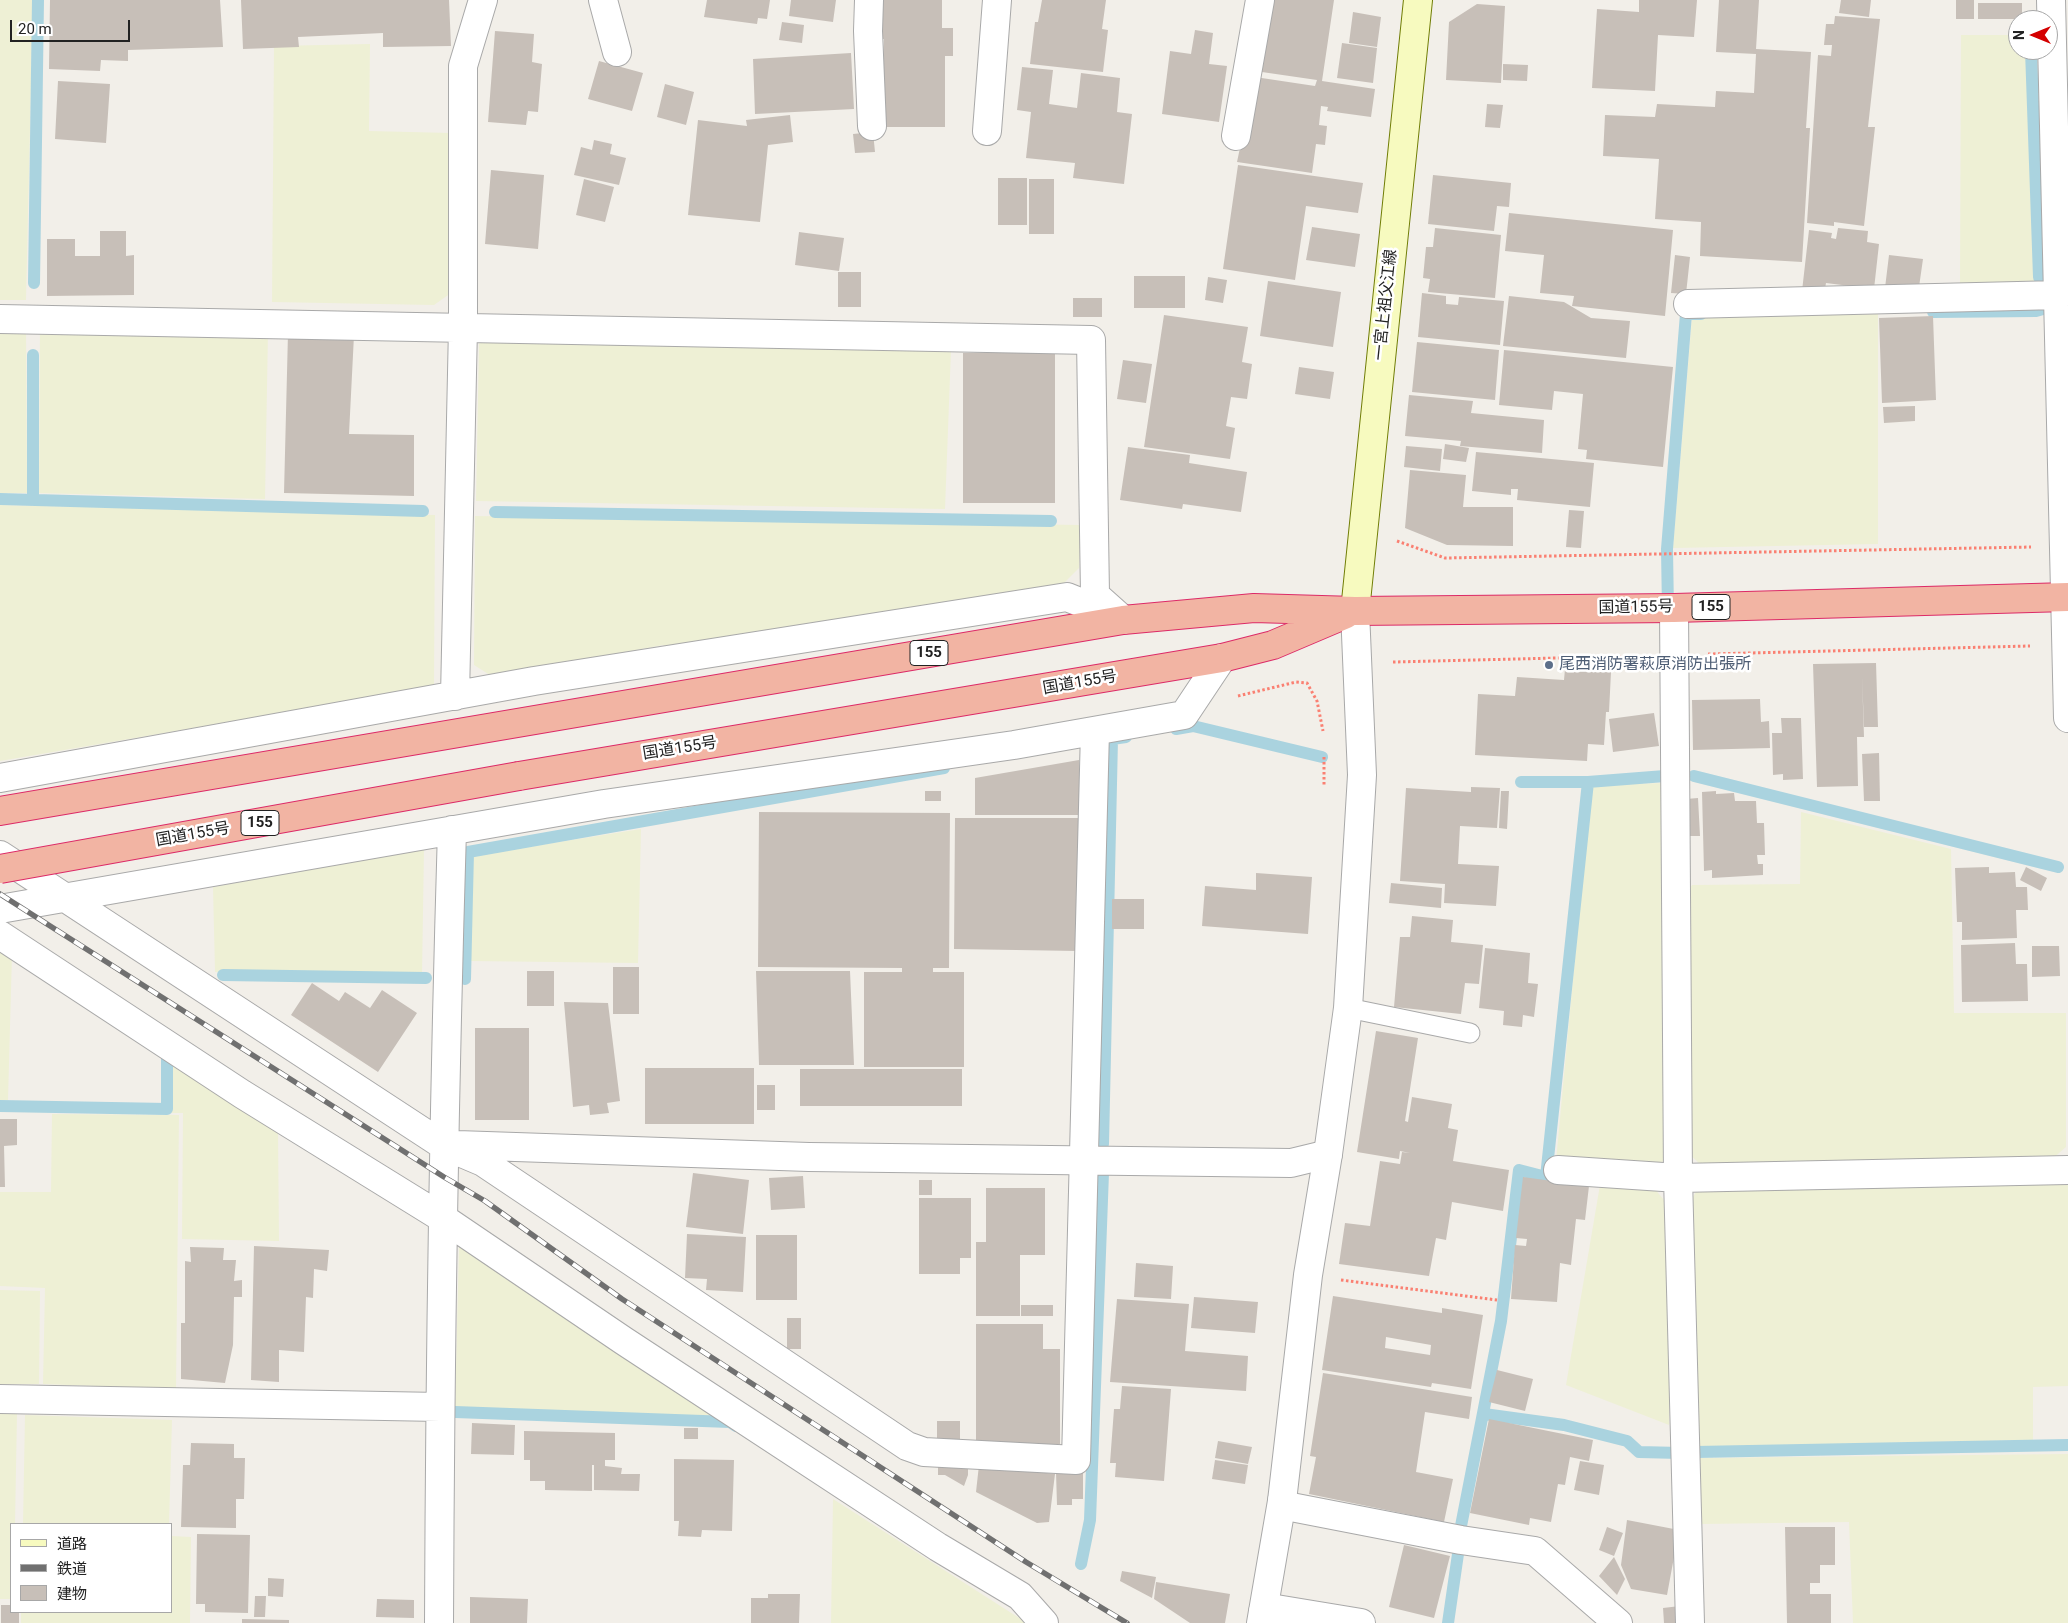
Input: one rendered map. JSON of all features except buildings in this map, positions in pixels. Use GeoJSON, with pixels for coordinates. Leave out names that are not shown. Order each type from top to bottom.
{"type":"FeatureCollection","features":[{"type":"Feature","properties":{"kind":"highway","name":"国道155号"},"geometry":{"type":"LineString","coordinates":[[0,811],[1123,620],[1254,608],[1355,611],[1674,608],[2066,597]]}},
{"type":"Feature","properties":{"kind":"highway","name":"国道155号"},"geometry":{"type":"LineString","coordinates":[[0,869],[519,776],[1222,658],[1273,645],[1355,611]]}},
{"type":"Feature","properties":{"kind":"main road","name":"一宮上祖父江線"},"geometry":{"type":"LineString","coordinates":[[1355,611],[1418,0]]}},
{"type":"Feature","properties":{"kind":"street"},"geometry":{"type":"LineString","coordinates":[[455,696],[463,327],[463,66],[483,0]]}},
{"type":"Feature","properties":{"kind":"street"},"geometry":{"type":"LineString","coordinates":[[602,0],[617,52]]}},
{"type":"Feature","properties":{"kind":"street"},"geometry":{"type":"LineString","coordinates":[[869,0],[868,32],[872,126]]}},
{"type":"Feature","properties":{"kind":"street"},"geometry":{"type":"LineString","coordinates":[[987,131],[997,0]]}},
{"type":"Feature","properties":{"kind":"street"},"geometry":{"type":"LineString","coordinates":[[1236,136],[1260,0]]}},
{"type":"Feature","properties":{"kind":"street"},"geometry":{"type":"LineString","coordinates":[[2051,0],[2068,718]]}},
{"type":"Feature","properties":{"kind":"street"},"geometry":{"type":"LineString","coordinates":[[1688,304],[2059,295]]}},
{"type":"Feature","properties":{"kind":"street"},"geometry":{"type":"LineString","coordinates":[[0,318],[1091,340],[1095,595],[1123,620]]}},
{"type":"Feature","properties":{"kind":"street"},"geometry":{"type":"LineString","coordinates":[[0,778],[534,681],[1067,597],[1123,620]]}},
{"type":"Feature","properties":{"kind":"street"},"geometry":{"type":"LineString","coordinates":[[1674,608],[1678,1178],[1690,1623]]}},
{"type":"Feature","properties":{"kind":"street"},"geometry":{"type":"LineString","coordinates":[[1262,1617],[1282,1501],[1308,1275],[1328,1154],[1348,1008],[1362,775],[1355,611]]}},
{"type":"Feature","properties":{"kind":"street"},"geometry":{"type":"LineString","coordinates":[[0,909],[604,804],[1014,745],[1184,715],[1222,658]]}},
{"type":"Feature","properties":{"kind":"street"},"geometry":{"type":"LineString","coordinates":[[0,854],[443,1145],[483,1162],[907,1446],[924,1452],[1076,1460],[1094,731]]}},
{"type":"Feature","properties":{"kind":"street"},"geometry":{"type":"LineString","coordinates":[[439,1623],[440,1406],[444,1219],[443,1145],[452,830]]}},
{"type":"Feature","properties":{"kind":"street"},"geometry":{"type":"LineString","coordinates":[[0,935],[242,1094],[444,1219],[624,1341],[922,1537],[1020,1596],[1044,1623]]}},
{"type":"Feature","properties":{"kind":"street"},"geometry":{"type":"LineString","coordinates":[[443,1145],[808,1157],[1291,1163],[1328,1154]]}},
{"type":"Feature","properties":{"kind":"street"},"geometry":{"type":"LineString","coordinates":[[1558,1170],[1678,1178],[2068,1170]]}},
{"type":"Feature","properties":{"kind":"street"},"geometry":{"type":"LineString","coordinates":[[0,1399],[440,1406]]}},
{"type":"Feature","properties":{"kind":"street"},"geometry":{"type":"LineString","coordinates":[[1282,1501],[1286,1506],[1462,1540],[1535,1551],[1618,1623]]}},
{"type":"Feature","properties":{"kind":"street"},"geometry":{"type":"LineString","coordinates":[[1262,1617],[1270,1608],[1361,1623]]}},
{"type":"Feature","properties":{"kind":"lane"},"geometry":{"type":"LineString","coordinates":[[1348,1008],[1470,1033]]}},
{"type":"Feature","properties":{"kind":"path"},"geometry":{"type":"LineString","coordinates":[[1397,532],[1397,541],[1445,558],[2037,547]]}},
{"type":"Feature","properties":{"kind":"path"},"geometry":{"type":"LineString","coordinates":[[1231,698],[1296,682],[1307,683],[1317,701],[1324,733]]}},
{"type":"Feature","properties":{"kind":"path"},"geometry":{"type":"LineString","coordinates":[[1324,752],[1324,789]]}},
{"type":"Feature","properties":{"kind":"path"},"geometry":{"type":"LineString","coordinates":[[1308,1275],[1497,1300]]}},
{"type":"Feature","properties":{"kind":"green space"},"geometry":{"type":"Polygon","coordinates":[[[0,0],[33,0],[26,300],[0,300],[0,0]]]}},
{"type":"Feature","properties":{"kind":"green space"},"geometry":{"type":"Polygon","coordinates":[[[1961,35],[2008,35],[2008,60],[2028,60],[2035,286],[1960,287],[1961,35]]]}},
{"type":"Feature","properties":{"kind":"green space"},"geometry":{"type":"Polygon","coordinates":[[[370,44],[369,131],[451,133],[451,293],[434,305],[272,302],[274,46],[370,44]]]}},
{"type":"Feature","properties":{"kind":"green space"},"geometry":{"type":"Polygon","coordinates":[[[1878,314],[1878,544],[1673,548],[1692,317],[1878,314]]]}},
{"type":"Feature","properties":{"kind":"green space"},"geometry":{"type":"Polygon","coordinates":[[[0,323],[26,324],[27,493],[0,493],[0,323]]]}},
{"type":"Feature","properties":{"kind":"green space"},"geometry":{"type":"Polygon","coordinates":[[[40,324],[268,332],[265,499],[39,493],[40,324]]]}},
{"type":"Feature","properties":{"kind":"green space"},"geometry":{"type":"Polygon","coordinates":[[[490,336],[951,350],[945,509],[476,501],[479,344],[490,336]]]}},
{"type":"Feature","properties":{"kind":"green space"},"geometry":{"type":"Polygon","coordinates":[[[0,505],[435,515],[434,687],[0,761],[0,505]]]}},
{"type":"Feature","properties":{"kind":"green space"},"geometry":{"type":"Polygon","coordinates":[[[475,516],[1081,525],[1079,568],[1063,584],[666,651],[663,645],[493,677],[474,665],[475,516]]]}},
{"type":"Feature","properties":{"kind":"green space"},"geometry":{"type":"Polygon","coordinates":[[[1665,783],[1671,1153],[1659,1165],[1556,1161],[1591,785],[1665,783]]]}},
{"type":"Feature","properties":{"kind":"green space"},"geometry":{"type":"Polygon","coordinates":[[[1801,812],[1951,849],[1954,1013],[2066,1013],[2066,1147],[2051,1160],[1700,1164],[1686,1151],[1685,896],[1692,885],[1800,884],[1801,812]]]}},
{"type":"Feature","properties":{"kind":"green space"},"geometry":{"type":"Polygon","coordinates":[[[641,829],[638,963],[469,961],[471,856],[641,829]]]}},
{"type":"Feature","properties":{"kind":"green space"},"geometry":{"type":"Polygon","coordinates":[[[424,849],[422,975],[215,972],[213,887],[424,849]]]}},
{"type":"Feature","properties":{"kind":"green space"},"geometry":{"type":"Polygon","coordinates":[[[0,947],[12,954],[8,1100],[0,1100],[0,947]]]}},
{"type":"Feature","properties":{"kind":"green space"},"geometry":{"type":"Polygon","coordinates":[[[171,1059],[278,1130],[279,1241],[182,1239],[183,1113],[171,1113],[171,1059]]]}},
{"type":"Feature","properties":{"kind":"green space"},"geometry":{"type":"Polygon","coordinates":[[[52,1114],[179,1115],[176,1389],[43,1384],[45,1288],[0,1286],[0,1192],[51,1192],[52,1114]]]}},
{"type":"Feature","properties":{"kind":"green space"},"geometry":{"type":"Polygon","coordinates":[[[2057,1176],[2068,1185],[2068,1386],[2033,1387],[2033,1440],[1696,1447],[1692,1199],[1699,1186],[2057,1176]]]}},
{"type":"Feature","properties":{"kind":"green space"},"geometry":{"type":"Polygon","coordinates":[[[1600,1185],[1654,1188],[1669,1206],[1669,1425],[1566,1385],[1600,1185]]]}},
{"type":"Feature","properties":{"kind":"green space"},"geometry":{"type":"Polygon","coordinates":[[[459,1246],[724,1417],[455,1409],[459,1246]]]}},
{"type":"Feature","properties":{"kind":"green space"},"geometry":{"type":"Polygon","coordinates":[[[0,1290],[40,1291],[39,1384],[0,1384],[0,1290]]]}},
{"type":"Feature","properties":{"kind":"green space"},"geometry":{"type":"Polygon","coordinates":[[[0,1413],[17,1414],[15,1523],[10,1523],[10,1599],[0,1599],[0,1413]]]}},
{"type":"Feature","properties":{"kind":"green space"},"geometry":{"type":"Polygon","coordinates":[[[25,1415],[172,1420],[169,1523],[23,1523],[25,1415]]]}},
{"type":"Feature","properties":{"kind":"green space"},"geometry":{"type":"Polygon","coordinates":[[[2068,1454],[2068,1623],[1853,1623],[1849,1522],[1701,1524],[1700,1458],[2068,1454]]]}},
{"type":"Feature","properties":{"kind":"green space"},"geometry":{"type":"Polygon","coordinates":[[[833,1499],[1027,1623],[831,1623],[833,1499]]]}},
{"type":"Feature","properties":{"kind":"green space"},"geometry":{"type":"Polygon","coordinates":[[[172,1536],[191,1537],[190,1623],[21,1623],[21,1613],[172,1613],[172,1536]]]}},
{"type":"Feature","properties":{"kind":"waterway"},"geometry":{"type":"LineString","coordinates":[[34,283],[38,0]]}},
{"type":"Feature","properties":{"kind":"waterway"},"geometry":{"type":"LineString","coordinates":[[2031,60],[2039,277]]}},
{"type":"Feature","properties":{"kind":"waterway"},"geometry":{"type":"LineString","coordinates":[[1933,312],[2036,311],[2057,305]]}},
{"type":"Feature","properties":{"kind":"waterway"},"geometry":{"type":"LineString","coordinates":[[1668,611],[1667,549],[1686,314],[1701,314]]}},
{"type":"Feature","properties":{"kind":"waterway"},"geometry":{"type":"LineString","coordinates":[[33,355],[33,499]]}},
{"type":"Feature","properties":{"kind":"waterway"},"geometry":{"type":"LineString","coordinates":[[0,499],[423,511]]}},
{"type":"Feature","properties":{"kind":"waterway"},"geometry":{"type":"LineString","coordinates":[[495,512],[1051,521]]}},
{"type":"Feature","properties":{"kind":"waterway"},"geometry":{"type":"LineString","coordinates":[[1176,729],[1193,726],[1322,757]]}},
{"type":"Feature","properties":{"kind":"waterway"},"geometry":{"type":"LineString","coordinates":[[1103,1144],[1112,739],[1126,737]]}},
{"type":"Feature","properties":{"kind":"waterway"},"geometry":{"type":"LineString","coordinates":[[465,979],[468,852],[944,768]]}},
{"type":"Feature","properties":{"kind":"waterway"},"geometry":{"type":"LineString","coordinates":[[1521,782],[1588,782],[1665,776]]}},
{"type":"Feature","properties":{"kind":"waterway"},"geometry":{"type":"LineString","coordinates":[[1694,776],[2058,867]]}},
{"type":"Feature","properties":{"kind":"waterway"},"geometry":{"type":"LineString","coordinates":[[1461,1526],[1501,1321],[1519,1170],[1546,1177],[1588,782]]}},
{"type":"Feature","properties":{"kind":"waterway"},"geometry":{"type":"LineString","coordinates":[[223,975],[426,978]]}},
{"type":"Feature","properties":{"kind":"waterway"},"geometry":{"type":"LineString","coordinates":[[0,1106],[167,1109],[167,1058]]}},
{"type":"Feature","properties":{"kind":"waterway"},"geometry":{"type":"LineString","coordinates":[[1081,1564],[1090,1520],[1103,1173]]}},
{"type":"Feature","properties":{"kind":"waterway"},"geometry":{"type":"LineString","coordinates":[[455,1412],[730,1422],[736,1426]]}},
{"type":"Feature","properties":{"kind":"waterway"},"geometry":{"type":"LineString","coordinates":[[1484,1414],[1564,1425],[1627,1441],[1639,1452],[1680,1453]]}},
{"type":"Feature","properties":{"kind":"waterway"},"geometry":{"type":"LineString","coordinates":[[1696,1452],[2068,1445]]}},
{"type":"Feature","properties":{"kind":"waterway"},"geometry":{"type":"LineString","coordinates":[[1448,1623],[1458,1554]]}},
{"type":"Feature","properties":{"kind":"railway"},"geometry":{"type":"LineString","coordinates":[[0,894],[444,1177],[485,1201],[622,1299],[1026,1562],[1127,1623]]}},
{"type":"Feature","properties":{"kind":"place","name":"尾西消防署萩原消防出張所"},"geometry":{"type":"Point","coordinates":[1549,665]}}]}
